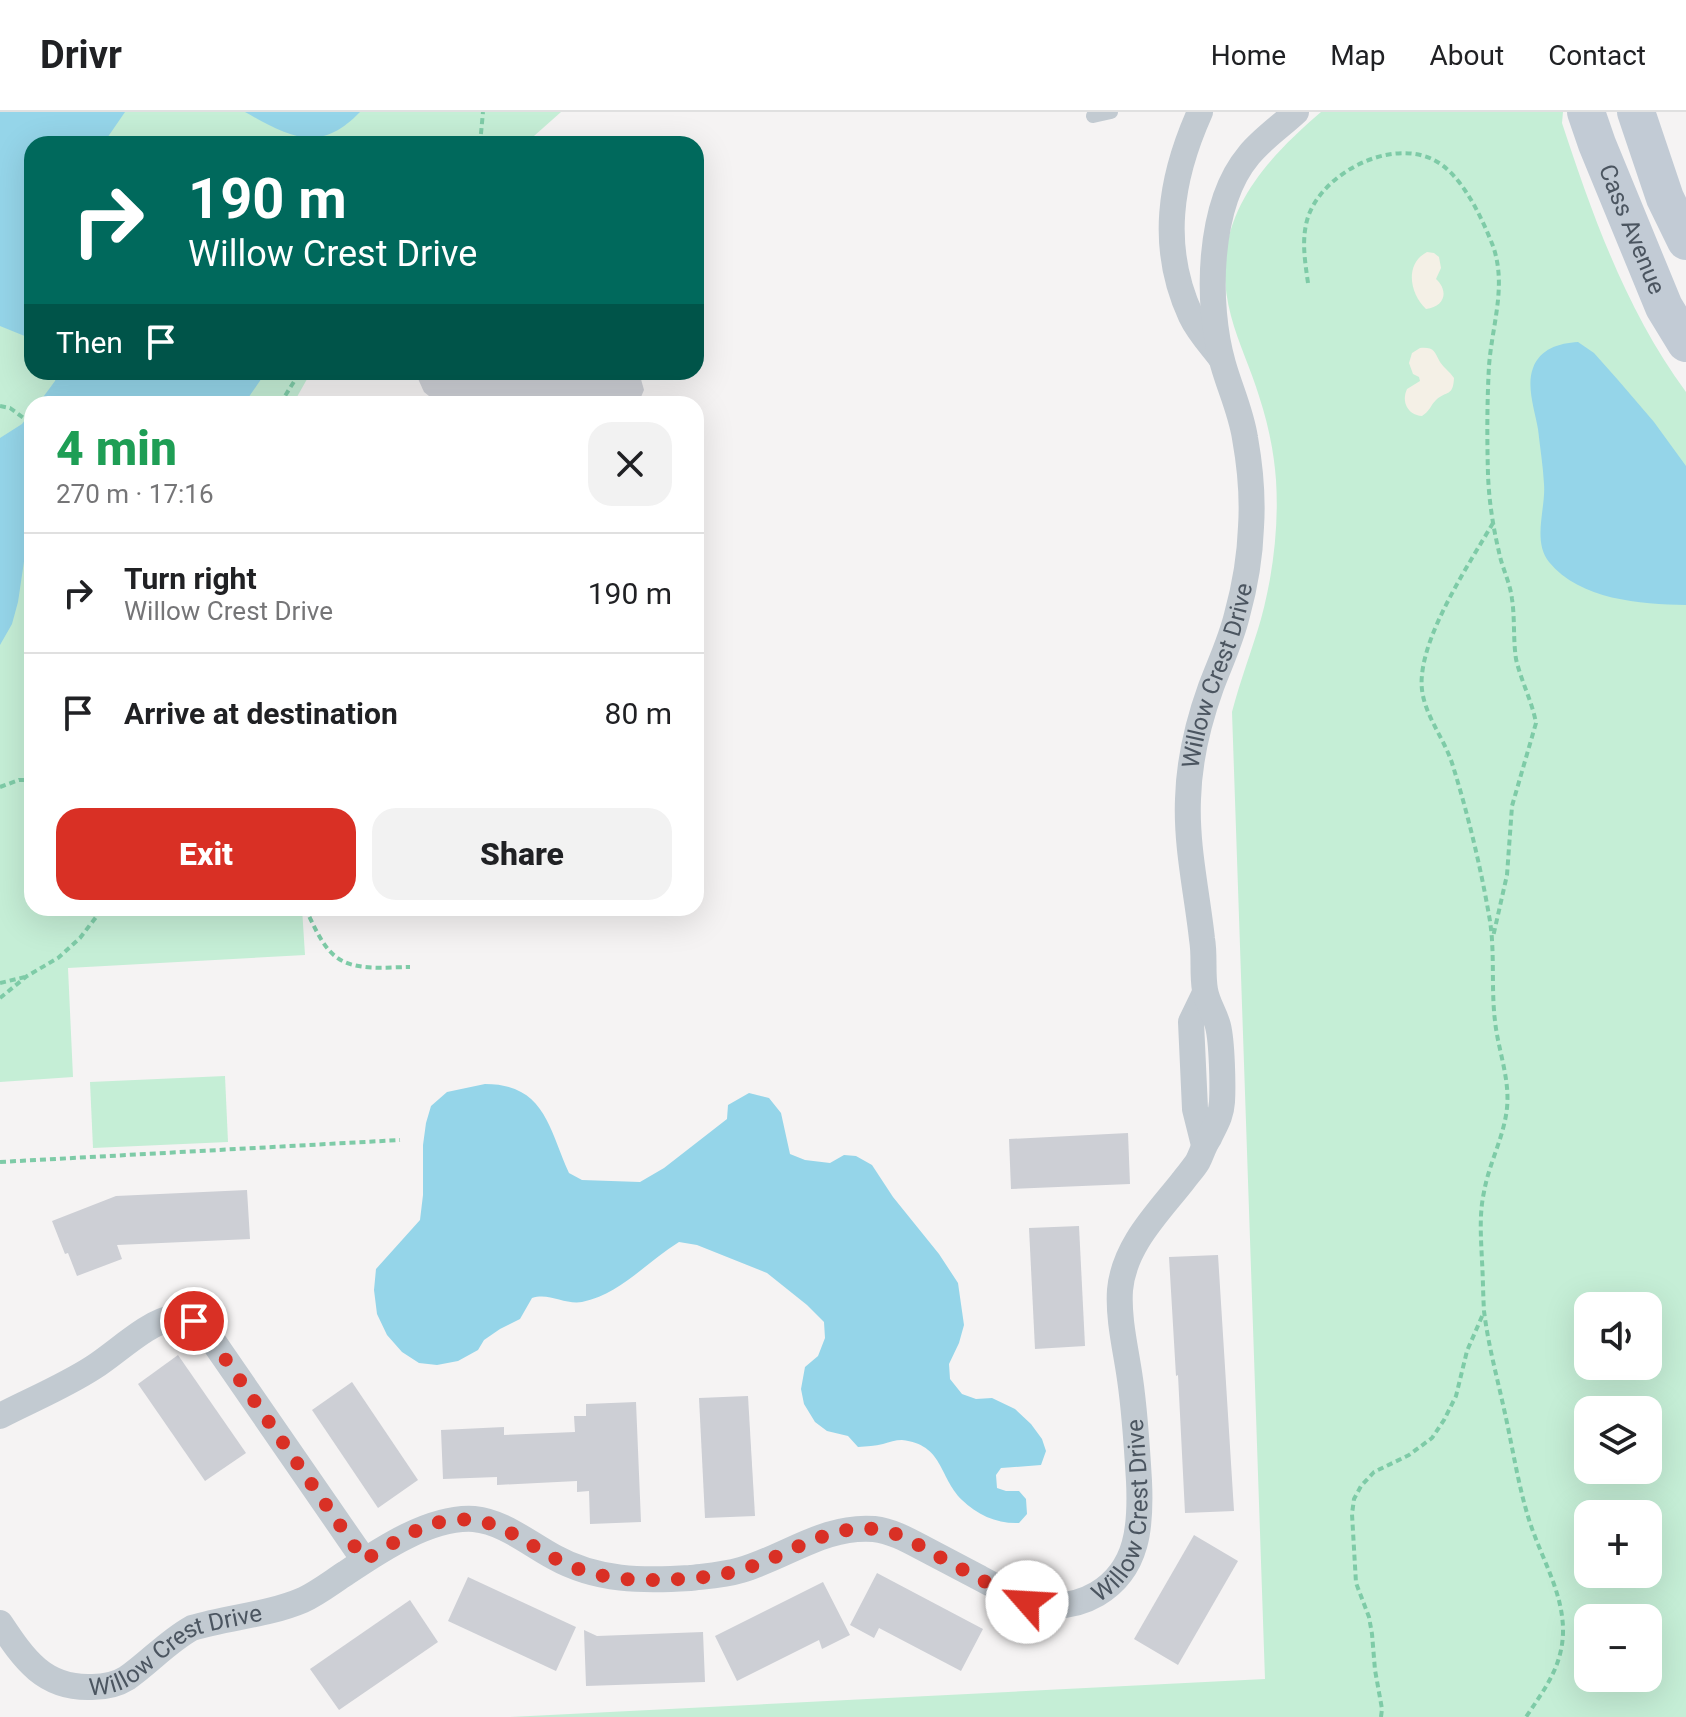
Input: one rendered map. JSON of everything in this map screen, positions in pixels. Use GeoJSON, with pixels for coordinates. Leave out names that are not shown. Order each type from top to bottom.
{"type":"FeatureCollection","features":[{"type":"Feature","properties":{"kind":"main road","name":"Cass Avenue"},"geometry":{"type":"LineString","coordinates":[[1586,112],[1664,307],[1686,343]]}},
{"type":"Feature","properties":{"kind":"main road","name":"Cass Avenue"},"geometry":{"type":"LineString","coordinates":[[1636,112],[1665,198],[1686,241]]}},
{"type":"Feature","properties":{"kind":"street","name":"Willow Crest Drive"},"geometry":{"type":"LineString","coordinates":[[1200,112],[1184,150],[1175,184],[1173,250],[1178,283],[1192,319],[1222,360]]}},
{"type":"Feature","properties":{"kind":"street","name":"Willow Crest Drive"},"geometry":{"type":"LineString","coordinates":[[0,1623],[20,1654],[46,1677],[77,1688],[111,1685],[126,1679],[176,1637],[192,1628],[300,1601],[364,1560],[423,1528],[477,1519],[499,1526],[579,1569],[629,1580],[714,1576],[738,1571],[816,1538],[852,1529],[870,1529],[887,1531],[905,1539],[1027,1602],[1066,1606],[1098,1593],[1112,1582],[1133,1553],[1140,1509],[1135,1419],[1120,1312],[1121,1284],[1134,1245],[1199,1159],[1204,1145],[1195,1109],[1191,1022],[1205,993],[1204,954],[1192,867],[1188,801],[1198,728],[1237,619],[1246,577],[1251,524],[1245,435],[1222,360],[1213,297],[1216,237],[1235,175],[1249,155],[1296,112]]}},
{"type":"Feature","properties":{"kind":"street"},"geometry":{"type":"LineString","coordinates":[[0,1416],[94,1367],[158,1322],[182,1317],[194,1321],[206,1331],[364,1560]]}},
{"type":"Feature","properties":{"kind":"lane"},"geometry":{"type":"LineString","coordinates":[[1093,116],[1111,112]]}},
{"type":"Feature","properties":{"kind":"path"},"geometry":{"type":"LineString","coordinates":[[481,136],[483,112]]}},
{"type":"Feature","properties":{"kind":"path"},"geometry":{"type":"LineString","coordinates":[[1308,283],[1304,235],[1308,216],[1317,198],[1329,184],[1348,171],[1387,154],[1403,152],[1433,159],[1461,184],[1476,209],[1498,266],[1499,298],[1489,370],[1488,474],[1499,555],[1512,598],[1516,659],[1536,723],[1512,806],[1507,875],[1492,941]]}},
{"type":"Feature","properties":{"kind":"path"},"geometry":{"type":"LineString","coordinates":[[0,406],[10,408],[24,418]]}},
{"type":"Feature","properties":{"kind":"path"},"geometry":{"type":"LineString","coordinates":[[1493,523],[1434,633],[1425,657],[1422,693],[1426,710],[1451,760],[1483,883],[1492,941],[1495,1024],[1507,1083],[1508,1105],[1505,1126],[1483,1194],[1484,1311],[1526,1513],[1561,1608],[1563,1631],[1556,1671],[1526,1717]]}},
{"type":"Feature","properties":{"kind":"path"},"geometry":{"type":"LineString","coordinates":[[0,787],[24,780]]}},
{"type":"Feature","properties":{"kind":"path"},"geometry":{"type":"LineString","coordinates":[[0,998],[27,976],[58,958],[80,938],[97,916]]}},
{"type":"Feature","properties":{"kind":"path"},"geometry":{"type":"LineString","coordinates":[[309,916],[324,943],[335,956],[349,964],[410,967]]}},
{"type":"Feature","properties":{"kind":"path"},"geometry":{"type":"LineString","coordinates":[[0,983],[27,976]]}},
{"type":"Feature","properties":{"kind":"path"},"geometry":{"type":"LineString","coordinates":[[0,1162],[400,1140]]}},
{"type":"Feature","properties":{"kind":"path"},"geometry":{"type":"LineString","coordinates":[[1381,1717],[1369,1617],[1356,1583],[1354,1567],[1354,1499],[1374,1472],[1409,1455],[1432,1438],[1456,1396],[1467,1351],[1484,1311]]}},
{"type":"Feature","properties":{"kind":"green space"},"geometry":{"type":"Polygon","coordinates":[[[0,112],[561,112],[534,136],[24,136],[24,380],[306,380],[298,396],[24,396],[24,916],[303,916],[305,955],[68,968],[73,1077],[0,1082],[0,112]]]}},
{"type":"Feature","properties":{"kind":"green space"},"geometry":{"type":"Polygon","coordinates":[[[1321,112],[1563,112],[1562,123],[1614,263],[1646,329],[1686,392],[1686,1717],[510,1717],[1265,1679],[1232,712],[1269,585],[1277,497],[1274,459],[1265,417],[1231,316],[1225,283],[1226,253],[1232,226],[1243,200],[1277,154],[1321,112]]]}},
{"type":"Feature","properties":{"kind":"green space"},"geometry":{"type":"Polygon","coordinates":[[[225,1076],[228,1142],[93,1148],[90,1082],[225,1076]]]}},
{"type":"Feature","properties":{"kind":"sand"},"geometry":{"type":"Polygon","coordinates":[[[1427,252],[1439,257],[1441,268],[1436,279],[1444,293],[1441,302],[1426,309],[1413,288],[1412,271],[1427,252]]]}},
{"type":"Feature","properties":{"kind":"sand"},"geometry":{"type":"Polygon","coordinates":[[[1420,348],[1433,350],[1454,378],[1451,391],[1436,400],[1422,416],[1410,410],[1405,403],[1407,389],[1420,381],[1409,363],[1412,353],[1420,348]]]}},
{"type":"Feature","properties":{"kind":"water"},"geometry":{"type":"Polygon","coordinates":[[[0,112],[125,112],[108,136],[24,136],[24,336],[0,326],[0,112]]]}},
{"type":"Feature","properties":{"kind":"water"},"geometry":{"type":"Polygon","coordinates":[[[245,112],[360,112],[331,134],[322,136],[298,136],[245,112]]]}},
{"type":"Feature","properties":{"kind":"water"},"geometry":{"type":"Polygon","coordinates":[[[1578,342],[1594,353],[1618,380],[1686,466],[1686,605],[1631,601],[1594,592],[1562,575],[1544,554],[1540,534],[1544,477],[1531,375],[1536,361],[1545,352],[1578,342]]]}},
{"type":"Feature","properties":{"kind":"water"},"geometry":{"type":"Polygon","coordinates":[[[260,380],[250,396],[44,396],[55,381],[260,380]]]}},
{"type":"Feature","properties":{"kind":"water"},"geometry":{"type":"Polygon","coordinates":[[[24,421],[24,562],[12,624],[0,645],[0,438],[24,421]]]}},
{"type":"Feature","properties":{"kind":"water"},"geometry":{"type":"Polygon","coordinates":[[[485,1084],[505,1086],[533,1101],[549,1126],[569,1173],[582,1180],[640,1182],[664,1168],[727,1119],[728,1105],[749,1093],[769,1098],[781,1113],[790,1154],[805,1160],[830,1163],[844,1155],[856,1156],[872,1165],[958,1283],[964,1325],[949,1364],[950,1379],[962,1394],[976,1399],[992,1398],[1015,1409],[1042,1439],[1046,1451],[1041,1465],[1001,1468],[996,1475],[997,1488],[1019,1491],[1026,1499],[1027,1514],[1019,1523],[1011,1523],[988,1518],[974,1510],[954,1491],[933,1455],[916,1443],[899,1440],[858,1447],[848,1436],[827,1431],[815,1422],[804,1404],[801,1389],[805,1367],[818,1356],[825,1338],[824,1322],[767,1273],[697,1245],[679,1242],[621,1285],[596,1298],[576,1302],[532,1298],[520,1319],[500,1329],[484,1340],[478,1350],[458,1361],[437,1365],[419,1363],[402,1352],[387,1335],[377,1314],[374,1290],[376,1269],[420,1220],[423,1145],[431,1106],[447,1092],[485,1084]]]}},
{"type":"Feature","properties":{"kind":"building"},"geometry":{"type":"Polygon","coordinates":[[[419,380],[641,380],[644,390],[641,396],[429,396],[419,380]]]}},
{"type":"Feature","properties":{"kind":"building"},"geometry":{"type":"Polygon","coordinates":[[[1128,1133],[1130,1184],[1011,1189],[1009,1139],[1128,1133]]]}},
{"type":"Feature","properties":{"kind":"building"},"geometry":{"type":"Polygon","coordinates":[[[247,1190],[250,1239],[117,1245],[122,1259],[77,1276],[52,1221],[116,1196],[247,1190]]]}},
{"type":"Feature","properties":{"kind":"building"},"geometry":{"type":"Polygon","coordinates":[[[1079,1226],[1085,1346],[1035,1349],[1029,1228],[1079,1226]]]}},
{"type":"Feature","properties":{"kind":"building"},"geometry":{"type":"Polygon","coordinates":[[[1218,1255],[1234,1511],[1185,1513],[1169,1257],[1218,1255]]]}},
{"type":"Feature","properties":{"kind":"building"},"geometry":{"type":"Polygon","coordinates":[[[178,1355],[246,1453],[205,1481],[138,1384],[178,1355]]]}},
{"type":"Feature","properties":{"kind":"building"},"geometry":{"type":"Polygon","coordinates":[[[352,1382],[418,1480],[378,1508],[312,1410],[352,1382]]]}},
{"type":"Feature","properties":{"kind":"building"},"geometry":{"type":"Polygon","coordinates":[[[748,1396],[755,1516],[705,1518],[699,1398],[748,1396]]]}},
{"type":"Feature","properties":{"kind":"building"},"geometry":{"type":"Polygon","coordinates":[[[636,1402],[641,1522],[590,1524],[589,1491],[577,1492],[577,1481],[497,1485],[497,1477],[443,1479],[441,1430],[504,1427],[504,1435],[575,1432],[574,1416],[586,1416],[586,1404],[636,1402]]]}},
{"type":"Feature","properties":{"kind":"building"},"geometry":{"type":"Polygon","coordinates":[[[1194,1535],[1238,1561],[1178,1665],[1134,1639],[1194,1535]]]}},
{"type":"Feature","properties":{"kind":"building"},"geometry":{"type":"Polygon","coordinates":[[[877,1573],[983,1629],[961,1671],[879,1628],[874,1638],[850,1625],[877,1573]]]}},
{"type":"Feature","properties":{"kind":"building"},"geometry":{"type":"Polygon","coordinates":[[[468,1577],[576,1627],[556,1671],[448,1621],[468,1577]]]}},
{"type":"Feature","properties":{"kind":"building"},"geometry":{"type":"Polygon","coordinates":[[[823,1582],[850,1635],[822,1649],[819,1640],[737,1681],[715,1636],[823,1582]]]}},
{"type":"Feature","properties":{"kind":"building"},"geometry":{"type":"Polygon","coordinates":[[[410,1600],[438,1642],[339,1710],[310,1669],[410,1600]]]}},
{"type":"Feature","properties":{"kind":"building"},"geometry":{"type":"Polygon","coordinates":[[[584,1630],[597,1636],[703,1632],[705,1682],[586,1686],[584,1630]]]}},
{"type":"Feature","properties":{"kind":"route"},"geometry":{"type":"LineString","coordinates":[[194,1321],[206,1331],[364,1560],[423,1528],[477,1519],[499,1526],[579,1569],[629,1580],[658,1580],[738,1571],[816,1538],[852,1529],[870,1529],[887,1531],[905,1539],[1027,1602]]}}]}
